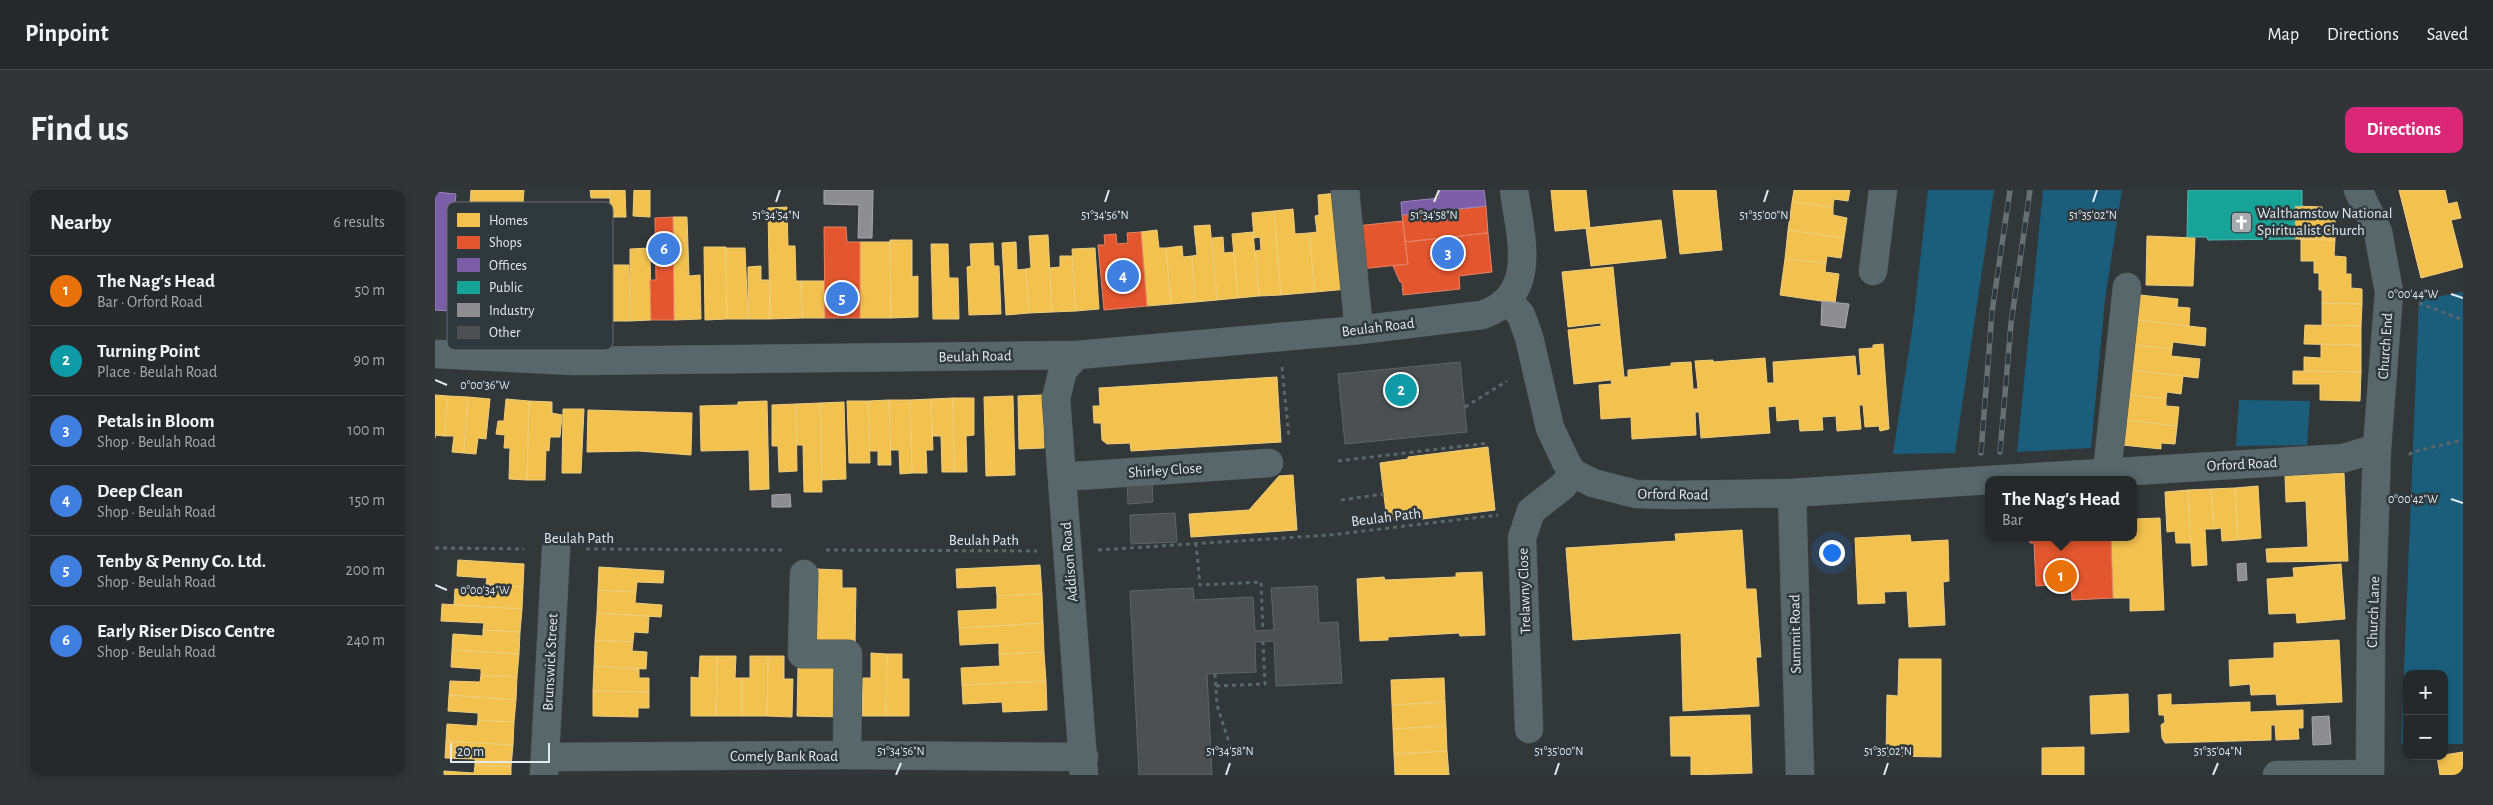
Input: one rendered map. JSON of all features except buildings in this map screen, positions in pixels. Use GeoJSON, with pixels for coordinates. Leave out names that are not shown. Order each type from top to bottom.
{"type":"FeatureCollection","features":[{"type":"Feature","properties":{"kind":"street"},"geometry":{"type":"LineString","coordinates":[[1345,190],[1359,330]]}},
{"type":"Feature","properties":{"kind":"street"},"geometry":{"type":"LineString","coordinates":[[1514,190],[1524,260],[1520,280],[1508,300],[1521,315],[1551,428],[1573,473],[1563,486],[1531,511]]}},
{"type":"Feature","properties":{"kind":"street"},"geometry":{"type":"LineString","coordinates":[[1873,271],[1883,190]]}},
{"type":"Feature","properties":{"kind":"street","name":"Church End"},"geometry":{"type":"LineString","coordinates":[[2358,190],[2378,232],[2389,292],[2377,448]]}},
{"type":"Feature","properties":{"kind":"street"},"geometry":{"type":"LineString","coordinates":[[2107,472],[2127,287]]}},
{"type":"Feature","properties":{"kind":"street","name":"Beulah Road"},"geometry":{"type":"LineString","coordinates":[[435,354],[573,361],[1077,354],[1359,330],[1482,315],[1496,310],[1508,300]]}},
{"type":"Feature","properties":{"kind":"street","name":"Addison Road"},"geometry":{"type":"LineString","coordinates":[[1077,354],[1063,370],[1056,398],[1084,766]]}},
{"type":"Feature","properties":{"kind":"street","name":"Orford Road"},"geometry":{"type":"LineString","coordinates":[[2048,476],[2344,458],[2377,448]]}},
{"type":"Feature","properties":{"kind":"street","name":"Church Lane"},"geometry":{"type":"LineString","coordinates":[[2370,774],[2371,630],[2377,448]]}},
{"type":"Feature","properties":{"kind":"street","name":"Shirley Close"},"geometry":{"type":"LineString","coordinates":[[1062,477],[1269,463]]}},
{"type":"Feature","properties":{"kind":"street","name":"Orford Road"},"geometry":{"type":"LineString","coordinates":[[1573,473],[1593,483],[1636,494],[1792,493],[1985,480]]}},
{"type":"Feature","properties":{"kind":"street","name":"Summit Road"},"geometry":{"type":"LineString","coordinates":[[1792,493],[1799,775]]}},
{"type":"Feature","properties":{"kind":"street","name":"Trelawny Close"},"geometry":{"type":"LineString","coordinates":[[1529,729],[1522,538],[1531,511]]}},
{"type":"Feature","properties":{"kind":"street","name":"Brunswick Street"},"geometry":{"type":"LineString","coordinates":[[544,766],[556,549]]}},
{"type":"Feature","properties":{"kind":"street"},"geometry":{"type":"LineString","coordinates":[[798,562],[802,654],[849,654],[847,755]]}},
{"type":"Feature","properties":{"kind":"street","name":"Comely Bank Road"},"geometry":{"type":"LineString","coordinates":[[544,766],[847,755],[1084,766]]}},
{"type":"Feature","properties":{"kind":"street"},"geometry":{"type":"LineString","coordinates":[[2277,775],[2370,774]]}},
{"type":"Feature","properties":{"kind":"path"},"geometry":{"type":"LineString","coordinates":[[2417,302],[2463,320]]}},
{"type":"Feature","properties":{"kind":"path"},"geometry":{"type":"LineString","coordinates":[[1269,463],[1290,448],[1280,337]]}},
{"type":"Feature","properties":{"kind":"path"},"geometry":{"type":"LineString","coordinates":[[1465,407],[1535,363]]}},
{"type":"Feature","properties":{"kind":"path"},"geometry":{"type":"LineString","coordinates":[[2406,459],[2411,452],[2463,440]]}},
{"type":"Feature","properties":{"kind":"path"},"geometry":{"type":"LineString","coordinates":[[1338,461],[1489,444]]}},
{"type":"Feature","properties":{"kind":"path"},"geometry":{"type":"LineString","coordinates":[[1341,500],[1384,494]]}},
{"type":"Feature","properties":{"kind":"path","name":"Beulah Path"},"geometry":{"type":"LineString","coordinates":[[822,550],[1068,552],[1330,535],[1531,511]]}},
{"type":"Feature","properties":{"kind":"path"},"geometry":{"type":"LineString","coordinates":[[1196,543],[1199,585],[1261,582],[1263,631]]}},
{"type":"Feature","properties":{"kind":"path","name":"Beulah Path"},"geometry":{"type":"LineString","coordinates":[[435,548],[556,549],[798,562]]}},
{"type":"Feature","properties":{"kind":"path"},"geometry":{"type":"LineString","coordinates":[[1216,686],[1265,684],[1263,641]]}},
{"type":"Feature","properties":{"kind":"path"},"geometry":{"type":"LineString","coordinates":[[1215,674],[1217,705],[1233,755]]}},
{"type":"Feature","properties":{"kind":"shaded area"},"geometry":{"type":"Polygon","coordinates":[[[1928,190],[1994,190],[1955,453],[1893,454],[1913,324],[1928,190]]]}},
{"type":"Feature","properties":{"kind":"shaded area"},"geometry":{"type":"Polygon","coordinates":[[[2043,190],[2122,190],[2105,299],[2091,448],[2017,452],[2043,190]]]}},
{"type":"Feature","properties":{"kind":"shaded area"},"geometry":{"type":"Polygon","coordinates":[[[2463,292],[2463,744],[2448,744],[2448,670],[2404,670],[2419,300],[2463,292]]]}},
{"type":"Feature","properties":{"kind":"shaded area"},"geometry":{"type":"Polygon","coordinates":[[[2239,400],[2310,401],[2307,445],[2236,446],[2239,400]]]}},
{"type":"Feature","properties":{"kind":"shaded area"},"geometry":{"type":"Polygon","coordinates":[[[2403,694],[2403,743],[2401,743],[2403,694]]]}},
{"type":"Feature","properties":{"kind":"railway"},"geometry":{"type":"LineString","coordinates":[[1981,453],[1992,312],[2010,190]]}},
{"type":"Feature","properties":{"kind":"railway"},"geometry":{"type":"LineString","coordinates":[[2000,452],[2011,324],[2030,190]]}},
{"type":"Feature","properties":{"kind":"place","name":"Walthamstow National Spiritualist Church"},"geometry":{"type":"Point","coordinates":[2241,222]}},
{"type":"Feature","properties":{"kind":"place","name":"Early Riser Disco Centre"},"geometry":{"type":"Point","coordinates":[664,249]}},
{"type":"Feature","properties":{"kind":"place","name":"Petals in Bloom"},"geometry":{"type":"Point","coordinates":[1448,253]}},
{"type":"Feature","properties":{"kind":"place","name":"Deep Clean"},"geometry":{"type":"Point","coordinates":[1123,276]}},
{"type":"Feature","properties":{"kind":"place","name":"Tenby & Penny Co. Ltd."},"geometry":{"type":"Point","coordinates":[842,298]}},
{"type":"Feature","properties":{"kind":"place","name":"Turning Point"},"geometry":{"type":"Point","coordinates":[1401,390]}},
{"type":"Feature","properties":{"kind":"place","name":"The Nag's Head"},"geometry":{"type":"Point","coordinates":[2061,576]}}]}
